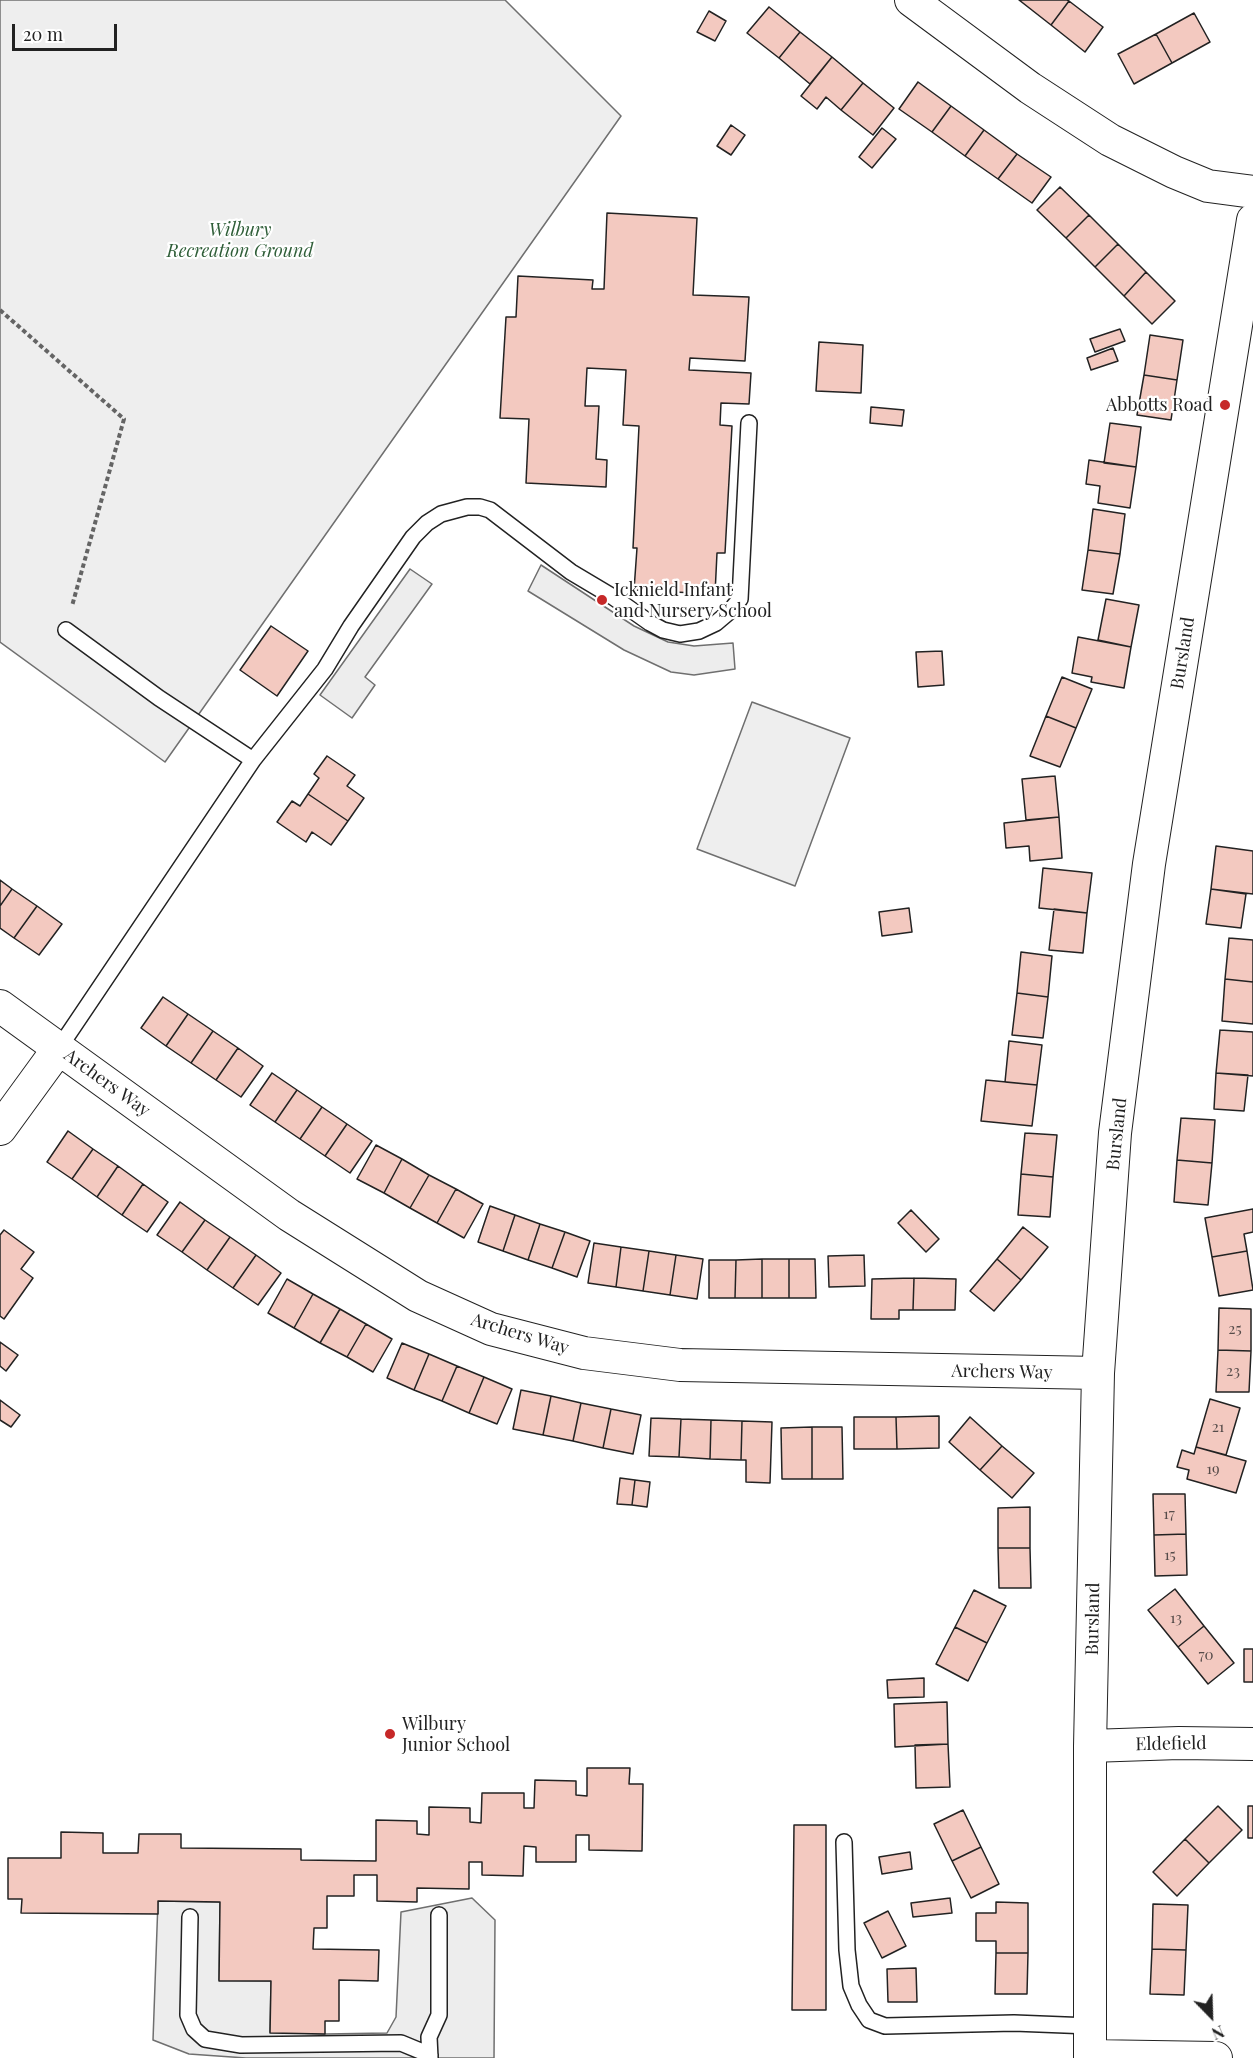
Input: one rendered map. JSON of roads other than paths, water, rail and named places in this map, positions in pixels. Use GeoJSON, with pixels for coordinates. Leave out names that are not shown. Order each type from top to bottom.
{"type":"FeatureCollection","features":[{"type":"Feature","properties":{"kind":"street"},"geometry":{"type":"LineString","coordinates":[[911,0],[1030,88],[1110,140],[1208,186],[1253,192]]}},
{"type":"Feature","properties":{"kind":"street","name":"Bursland"},"geometry":{"type":"LineString","coordinates":[[1090,2057],[1090,1746],[1098,1373],[1115,1133],[1149,864],[1253,220]]}},
{"type":"Feature","properties":{"kind":"street","name":"Archers Way"},"geometry":{"type":"LineString","coordinates":[[0,1006],[289,1215],[418,1296],[492,1329],[584,1353],[680,1365],[1098,1373]]}},
{"type":"Feature","properties":{"kind":"street"},"geometry":{"type":"LineString","coordinates":[[0,1129],[59,1048]]}},
{"type":"Feature","properties":{"kind":"street","name":"Eldefield"},"geometry":{"type":"LineString","coordinates":[[1090,1746],[1179,1743],[1253,1744]]}},
{"type":"Feature","properties":{"kind":"street"},"geometry":{"type":"LineString","coordinates":[[1090,2057],[1216,2058]]}},
{"type":"Feature","properties":{"kind":"lane"},"geometry":{"type":"LineString","coordinates":[[59,1048],[253,760],[325,669],[351,626],[413,537],[434,518],[454,510],[480,507],[490,510],[571,572],[663,630],[680,634],[699,631],[716,624],[740,599],[749,423]]}},
{"type":"Feature","properties":{"kind":"lane"},"geometry":{"type":"LineString","coordinates":[[66,630],[159,698],[253,760]]}},
{"type":"Feature","properties":{"kind":"lane"},"geometry":{"type":"LineString","coordinates":[[844,1842],[851,1986],[868,2019],[885,2026],[1014,2023],[1090,2025]]}},
{"type":"Feature","properties":{"kind":"lane"},"geometry":{"type":"LineString","coordinates":[[190,1917],[188,2015],[194,2029],[205,2039],[241,2045],[401,2043],[430,2056],[429,2037],[440,2015],[439,1915]]}},
{"type":"Feature","properties":{"kind":"place","name":"Abbotts Road"},"geometry":{"type":"Point","coordinates":[1225,405]}},
{"type":"Feature","properties":{"kind":"place","name":"Icknield Infant and Nursery School"},"geometry":{"type":"Point","coordinates":[602,600]}},
{"type":"Feature","properties":{"kind":"place","name":"Wilbury Junior School"},"geometry":{"type":"Point","coordinates":[390,1734]}},
{"type":"Feature","properties":{"kind":"park label","name":"Wilbury Recreation Ground"},"geometry":{"type":"Point","coordinates":[240,240]}}]}
